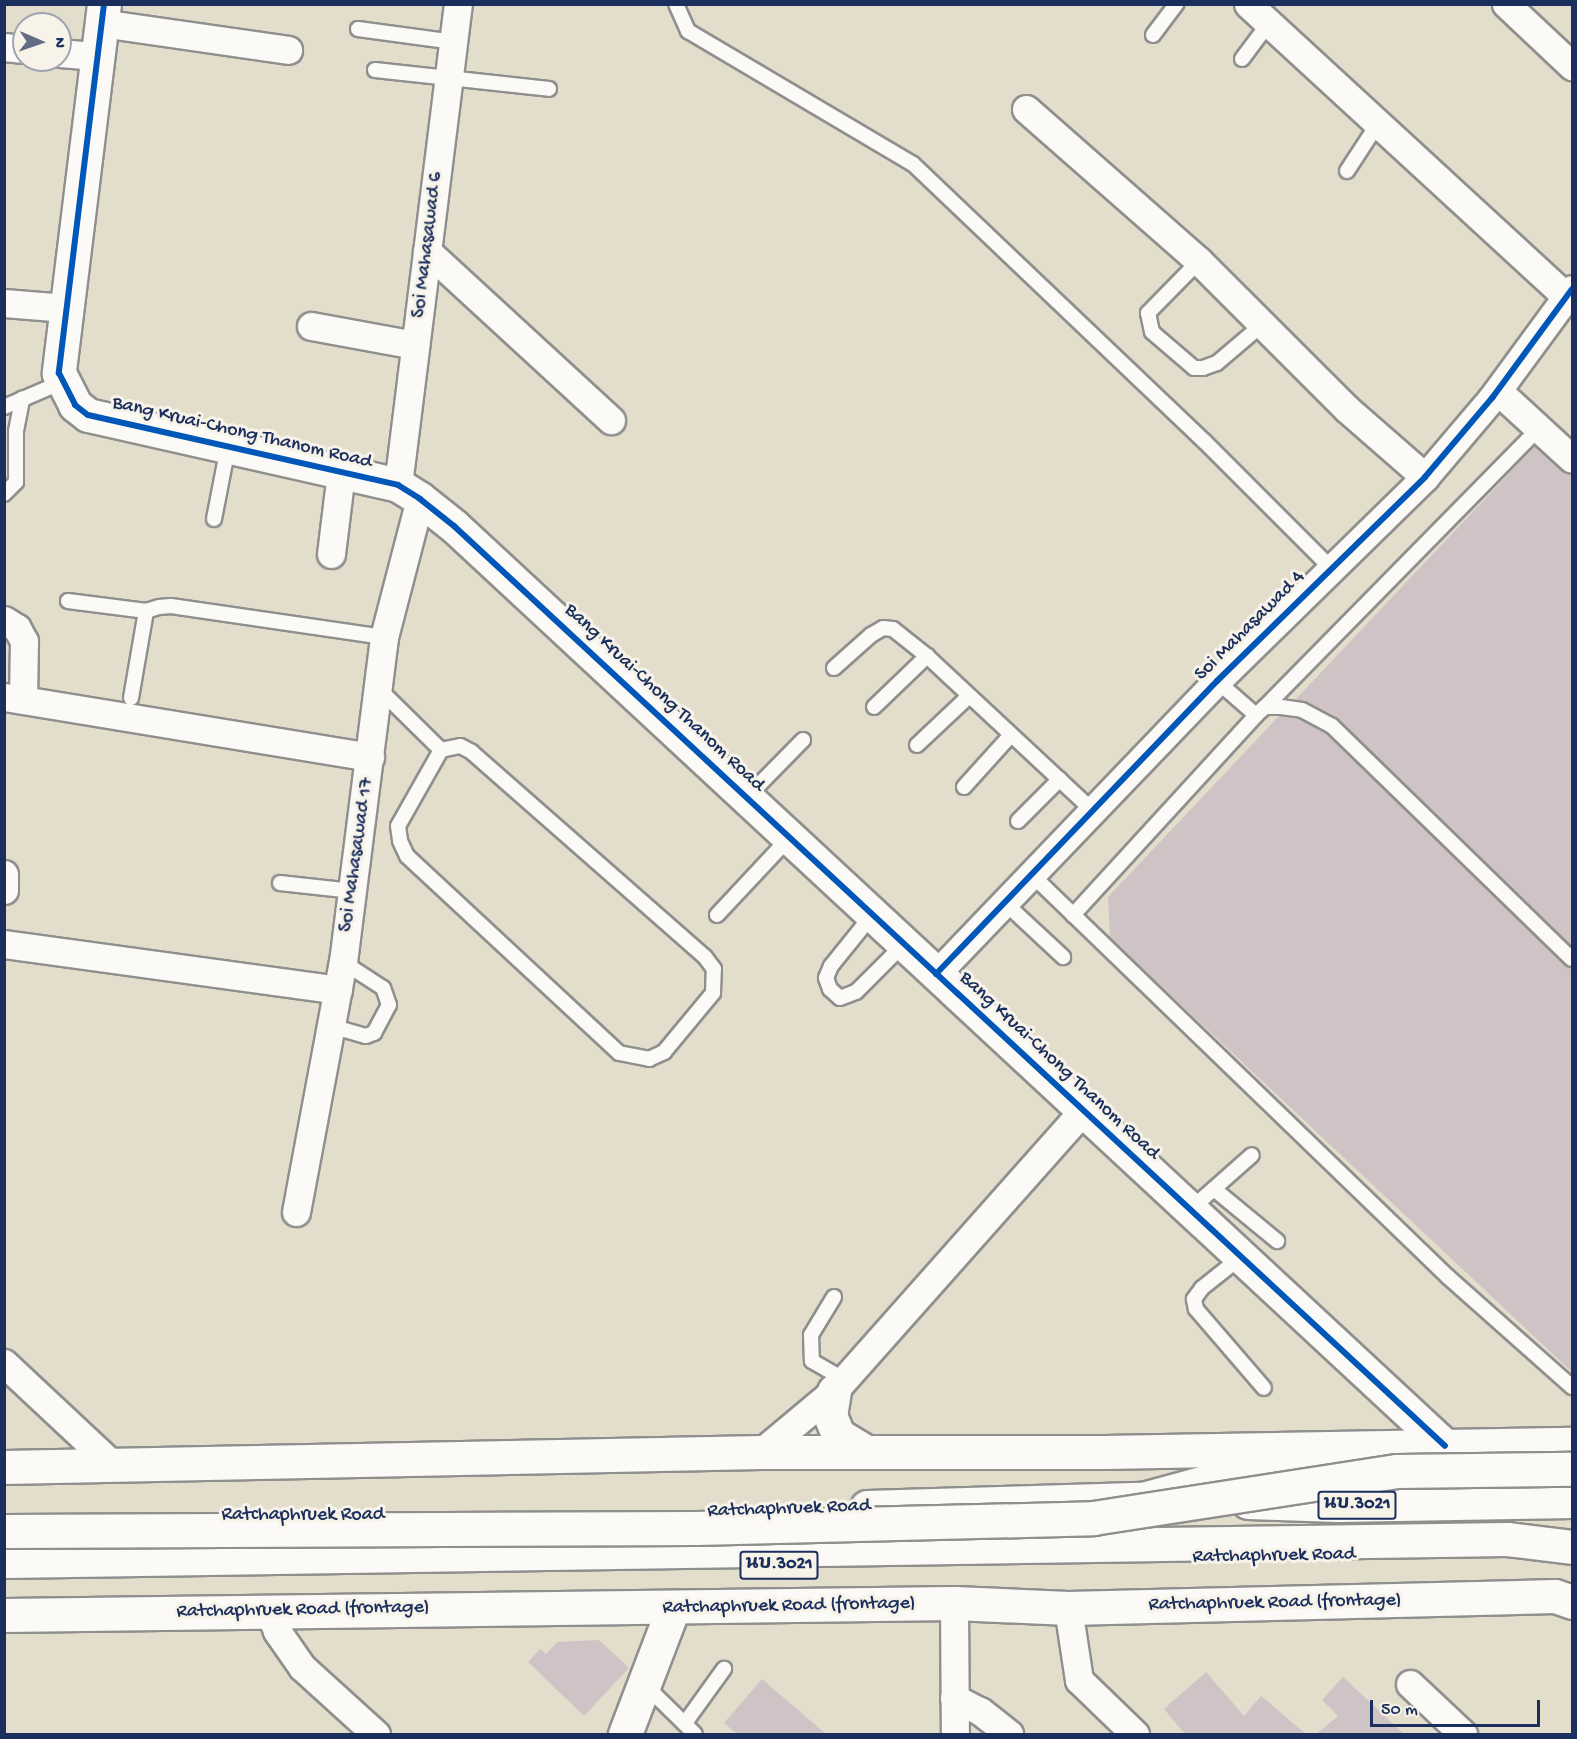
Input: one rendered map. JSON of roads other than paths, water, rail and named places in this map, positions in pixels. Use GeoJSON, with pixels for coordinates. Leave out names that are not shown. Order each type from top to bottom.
{"type":"FeatureCollection","features":[{"type":"Feature","properties":{"kind":"main road"},"geometry":{"type":"LineString","coordinates":[[62,382],[59,373],[66,308],[102,14]]}},
{"type":"Feature","properties":{"kind":"main road","name":"Bang Kruai-Chong Thanom Road"},"geometry":{"type":"LineString","coordinates":[[62,382],[75,405],[88,415],[341,473],[409,492],[747,797],[1082,1112],[1203,1199],[1242,1255],[1445,1446]]}},
{"type":"Feature","properties":{"kind":"main road"},"geometry":{"type":"LineString","coordinates":[[839,1385],[830,1414],[838,1435],[865,1451]]}},
{"type":"Feature","properties":{"kind":"main road"},"geometry":{"type":"LineString","coordinates":[[4,1467],[761,1452],[1326,1449],[1572,1444]]}},
{"type":"Feature","properties":{"kind":"main road"},"geometry":{"type":"LineString","coordinates":[[1141,1499],[1326,1449]]}},
{"type":"Feature","properties":{"kind":"main road"},"geometry":{"type":"LineString","coordinates":[[4,1531],[696,1528],[1093,1518],[1397,1471],[1572,1469]]}},
{"type":"Feature","properties":{"kind":"main road","name":"Ratchaphruek Road"},"geometry":{"type":"LineString","coordinates":[[4,1517],[608,1514],[1141,1499],[1338,1505],[1572,1501]]}},
{"type":"Feature","properties":{"kind":"main road"},"geometry":{"type":"LineString","coordinates":[[4,1561],[1507,1539],[1568,1551]]}},
{"type":"Feature","properties":{"kind":"main road","name":"Ratchaphruek Road"},"geometry":{"type":"LineString","coordinates":[[4,1573],[1568,1551]]}},
{"type":"Feature","properties":{"kind":"main road","name":"Ratchaphruek Road (frontage)"},"geometry":{"type":"LineString","coordinates":[[4,1615],[954,1603],[1068,1608],[1555,1596],[1572,1602]]}},
{"type":"Feature","properties":{"kind":"main road"},"geometry":{"type":"LineString","coordinates":[[625,1734],[673,1608]]}},
{"type":"Feature","properties":{"kind":"street","name":"Soi Mahasawad 6"},"geometry":{"type":"LineString","coordinates":[[409,492],[416,345],[458,4]]}},
{"type":"Feature","properties":{"kind":"street"},"geometry":{"type":"LineString","coordinates":[[1248,4],[1570,293]]}},
{"type":"Feature","properties":{"kind":"street"},"geometry":{"type":"LineString","coordinates":[[1506,4],[1572,66]]}},
{"type":"Feature","properties":{"kind":"street"},"geometry":{"type":"LineString","coordinates":[[102,14],[288,50]]}},
{"type":"Feature","properties":{"kind":"street"},"geometry":{"type":"LineString","coordinates":[[72,53],[96,56]]}},
{"type":"Feature","properties":{"kind":"street"},"geometry":{"type":"LineString","coordinates":[[1026,109],[1199,261],[1264,323],[1347,409],[1425,477]]}},
{"type":"Feature","properties":{"kind":"street"},"geometry":{"type":"LineString","coordinates":[[427,251],[611,420]]}},
{"type":"Feature","properties":{"kind":"street","name":"Soi Mahasawad 4"},"geometry":{"type":"LineString","coordinates":[[936,974],[1217,681],[1425,477],[1498,391],[1570,293]]}},
{"type":"Feature","properties":{"kind":"street"},"geometry":{"type":"LineString","coordinates":[[4,303],[66,308]]}},
{"type":"Feature","properties":{"kind":"street"},"geometry":{"type":"LineString","coordinates":[[311,326],[416,345]]}},
{"type":"Feature","properties":{"kind":"street"},"geometry":{"type":"LineString","coordinates":[[1498,391],[1572,459]]}},
{"type":"Feature","properties":{"kind":"street"},"geometry":{"type":"LineString","coordinates":[[331,554],[341,473]]}},
{"type":"Feature","properties":{"kind":"street","name":"Soi Mahasawad 17"},"geometry":{"type":"LineString","coordinates":[[296,1212],[343,962],[384,637],[409,492]]}},
{"type":"Feature","properties":{"kind":"street"},"geometry":{"type":"LineString","coordinates":[[4,620],[17,628],[24,641],[14,698],[370,757]]}},
{"type":"Feature","properties":{"kind":"street"},"geometry":{"type":"LineString","coordinates":[[4,874],[4,890]]}},
{"type":"Feature","properties":{"kind":"street"},"geometry":{"type":"LineString","coordinates":[[4,944],[338,990]]}},
{"type":"Feature","properties":{"kind":"street"},"geometry":{"type":"LineString","coordinates":[[761,1452],[839,1385],[1082,1112]]}},
{"type":"Feature","properties":{"kind":"street"},"geometry":{"type":"LineString","coordinates":[[4,1363],[113,1465]]}},
{"type":"Feature","properties":{"kind":"street"},"geometry":{"type":"LineString","coordinates":[[954,1603],[955,1734]]}},
{"type":"Feature","properties":{"kind":"street"},"geometry":{"type":"LineString","coordinates":[[1068,1608],[1078,1680],[1135,1734]]}},
{"type":"Feature","properties":{"kind":"street"},"geometry":{"type":"LineString","coordinates":[[269,1610],[277,1631],[302,1667],[376,1734]]}},
{"type":"Feature","properties":{"kind":"street"},"geometry":{"type":"LineString","coordinates":[[1410,1684],[1463,1734]]}},
{"type":"Feature","properties":{"kind":"street"},"geometry":{"type":"LineString","coordinates":[[954,1698],[980,1711],[1009,1734]]}},
{"type":"Feature","properties":{"kind":"lane"},"geometry":{"type":"LineString","coordinates":[[676,4],[688,31],[913,164],[1205,442],[1332,569]]}},
{"type":"Feature","properties":{"kind":"lane"},"geometry":{"type":"LineString","coordinates":[[1153,35],[1176,4]]}},
{"type":"Feature","properties":{"kind":"lane"},"geometry":{"type":"LineString","coordinates":[[1242,59],[1269,23]]}},
{"type":"Feature","properties":{"kind":"lane"},"geometry":{"type":"LineString","coordinates":[[358,29],[454,42]]}},
{"type":"Feature","properties":{"kind":"lane"},"geometry":{"type":"LineString","coordinates":[[375,70],[549,89]]}},
{"type":"Feature","properties":{"kind":"lane"},"geometry":{"type":"LineString","coordinates":[[1347,171],[1378,122]]}},
{"type":"Feature","properties":{"kind":"lane"},"geometry":{"type":"LineString","coordinates":[[1199,261],[1148,313],[1152,332],[1194,368],[1203,368],[1217,363],[1264,323]]}},
{"type":"Feature","properties":{"kind":"lane"},"geometry":{"type":"LineString","coordinates":[[4,407],[62,382]]}},
{"type":"Feature","properties":{"kind":"lane"},"geometry":{"type":"LineString","coordinates":[[4,494],[16,482],[16,431],[22,399]]}},
{"type":"Feature","properties":{"kind":"lane"},"geometry":{"type":"LineString","coordinates":[[1073,915],[1261,711],[1539,428]]}},
{"type":"Feature","properties":{"kind":"lane"},"geometry":{"type":"LineString","coordinates":[[213,519],[228,447]]}},
{"type":"Feature","properties":{"kind":"lane"},"geometry":{"type":"LineString","coordinates":[[68,601],[146,611],[171,606],[384,637]]}},
{"type":"Feature","properties":{"kind":"lane"},"geometry":{"type":"LineString","coordinates":[[131,698],[146,611]]}},
{"type":"Feature","properties":{"kind":"lane"},"geometry":{"type":"LineString","coordinates":[[834,668],[883,628],[893,629],[927,656],[1092,810]]}},
{"type":"Feature","properties":{"kind":"lane"},"geometry":{"type":"LineString","coordinates":[[874,707],[927,656]]}},
{"type":"Feature","properties":{"kind":"lane"},"geometry":{"type":"LineString","coordinates":[[1217,681],[1261,711],[1302,710],[1332,726],[1572,959]]}},
{"type":"Feature","properties":{"kind":"lane"},"geometry":{"type":"LineString","coordinates":[[378,688],[441,750]]}},
{"type":"Feature","properties":{"kind":"lane"},"geometry":{"type":"LineString","coordinates":[[917,745],[969,696]]}},
{"type":"Feature","properties":{"kind":"lane"},"geometry":{"type":"LineString","coordinates":[[964,787],[1011,735]]}},
{"type":"Feature","properties":{"kind":"lane"},"geometry":{"type":"LineString","coordinates":[[747,797],[803,740]]}},
{"type":"Feature","properties":{"kind":"lane"},"geometry":{"type":"LineString","coordinates":[[460,746],[472,752],[705,957],[714,969],[713,993],[664,1052],[649,1059],[619,1053],[407,856],[400,842],[398,826],[441,750],[460,746]]}},
{"type":"Feature","properties":{"kind":"lane"},"geometry":{"type":"LineString","coordinates":[[1018,821],[1060,779]]}},
{"type":"Feature","properties":{"kind":"lane"},"geometry":{"type":"LineString","coordinates":[[717,915],[790,837]]}},
{"type":"Feature","properties":{"kind":"lane"},"geometry":{"type":"LineString","coordinates":[[1031,874],[1448,1277],[1572,1387]]}},
{"type":"Feature","properties":{"kind":"lane"},"geometry":{"type":"LineString","coordinates":[[280,883],[353,891]]}},
{"type":"Feature","properties":{"kind":"lane"},"geometry":{"type":"LineString","coordinates":[[1004,902],[1063,957]]}},
{"type":"Feature","properties":{"kind":"lane"},"geometry":{"type":"LineString","coordinates":[[873,914],[831,966],[826,978],[830,989],[840,998],[856,993],[904,944]]}},
{"type":"Feature","properties":{"kind":"lane"},"geometry":{"type":"LineString","coordinates":[[331,1026],[366,1036],[374,1033],[389,1005],[383,988],[343,962]]}},
{"type":"Feature","properties":{"kind":"lane"},"geometry":{"type":"LineString","coordinates":[[1252,1155],[1203,1199],[1277,1241]]}},
{"type":"Feature","properties":{"kind":"lane"},"geometry":{"type":"LineString","coordinates":[[1242,1255],[1202,1288],[1194,1299],[1196,1309],[1264,1388]]}},
{"type":"Feature","properties":{"kind":"lane"},"geometry":{"type":"LineString","coordinates":[[834,1297],[811,1335],[812,1361],[839,1385]]}},
{"type":"Feature","properties":{"kind":"lane"},"geometry":{"type":"LineString","coordinates":[[685,1723],[724,1669]]}},
{"type":"Feature","properties":{"kind":"lane"},"geometry":{"type":"LineString","coordinates":[[644,1684],[696,1734]]}}]}
